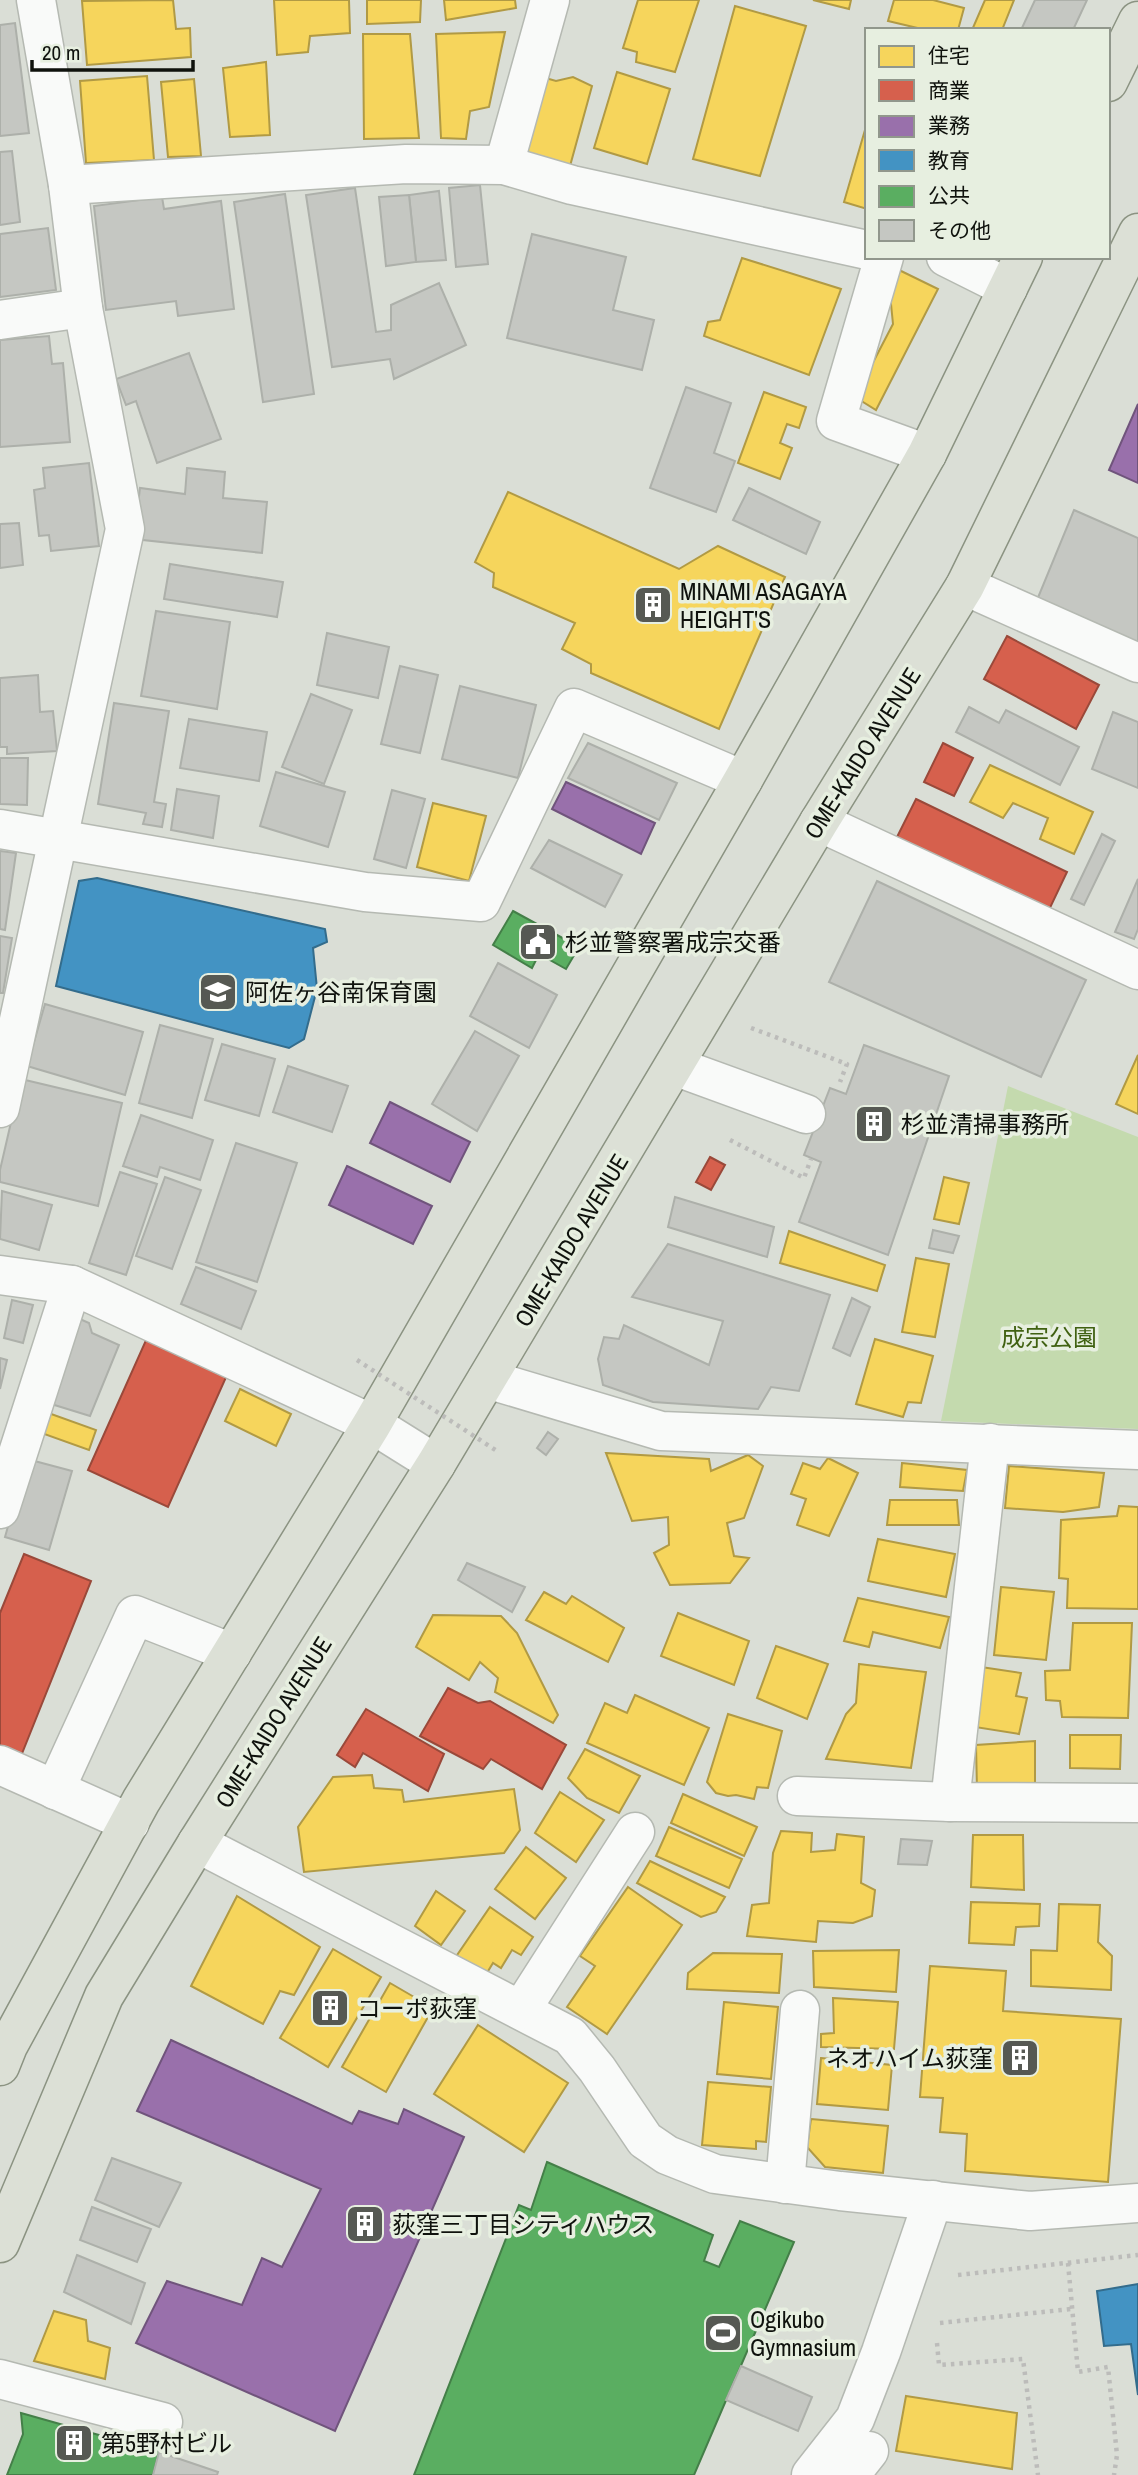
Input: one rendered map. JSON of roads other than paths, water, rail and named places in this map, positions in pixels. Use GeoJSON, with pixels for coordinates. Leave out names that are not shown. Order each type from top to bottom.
{"type":"FeatureCollection","features":[{"type":"Feature","properties":{"kind":"main road"},"geometry":{"type":"LineString","coordinates":[[1110,78],[1138,21]]}},
{"type":"Feature","properties":{"kind":"main road","name":"OME-KAIDO AVENUE"},"geometry":{"type":"LineString","coordinates":[[0,2243],[104,1996],[197,1843],[436,1464],[819,822],[965,586],[1138,233]]}},
{"type":"Feature","properties":{"kind":"main road"},"geometry":{"type":"LineString","coordinates":[[3,2052],[130,1823],[372,1424],[743,780],[927,454],[1015,273]]}},
{"type":"Feature","properties":{"kind":"street"},"geometry":{"type":"LineString","coordinates":[[0,1108],[125,529],[83,308],[68,185],[36,0]]}},
{"type":"Feature","properties":{"kind":"street"},"geometry":{"type":"LineString","coordinates":[[504,166],[550,0]]}},
{"type":"Feature","properties":{"kind":"street"},"geometry":{"type":"LineString","coordinates":[[68,185],[406,164],[504,166],[572,186],[865,250]]}},
{"type":"Feature","properties":{"kind":"street"},"geometry":{"type":"LineString","coordinates":[[786,205],[865,225]]}},
{"type":"Feature","properties":{"kind":"street"},"geometry":{"type":"LineString","coordinates":[[883,259],[836,421],[927,454]]}},
{"type":"Feature","properties":{"kind":"street"},"geometry":{"type":"LineString","coordinates":[[955,259],[1015,273]]}},
{"type":"Feature","properties":{"kind":"street"},"geometry":{"type":"LineString","coordinates":[[0,320],[83,308]]}},
{"type":"Feature","properties":{"kind":"street"},"geometry":{"type":"LineString","coordinates":[[965,586],[1138,663]]}},
{"type":"Feature","properties":{"kind":"street"},"geometry":{"type":"LineString","coordinates":[[0,829],[365,892],[481,902],[575,708],[743,780]]}},
{"type":"Feature","properties":{"kind":"street"},"geometry":{"type":"LineString","coordinates":[[819,822],[1138,970]]}},
{"type":"Feature","properties":{"kind":"street"},"geometry":{"type":"LineString","coordinates":[[674,1066],[806,1114]]}},
{"type":"Feature","properties":{"kind":"street"},"geometry":{"type":"LineString","coordinates":[[0,1275],[72,1285],[372,1424],[436,1464]]}},
{"type":"Feature","properties":{"kind":"street"},"geometry":{"type":"LineString","coordinates":[[0,1509],[72,1285]]}},
{"type":"Feature","properties":{"kind":"street"},"geometry":{"type":"LineString","coordinates":[[487,1380],[661,1431],[1138,1450]]}},
{"type":"Feature","properties":{"kind":"street"},"geometry":{"type":"LineString","coordinates":[[950,1802],[990,1443]]}},
{"type":"Feature","properties":{"kind":"street"},"geometry":{"type":"LineString","coordinates":[[55,1790],[135,1615],[232,1653]]}},
{"type":"Feature","properties":{"kind":"street"},"geometry":{"type":"LineString","coordinates":[[0,1765],[130,1823]]}},
{"type":"Feature","properties":{"kind":"street"},"geometry":{"type":"LineString","coordinates":[[797,1796],[950,1802],[1138,1804]]}},
{"type":"Feature","properties":{"kind":"street"},"geometry":{"type":"LineString","coordinates":[[521,2010],[635,1832]]}},
{"type":"Feature","properties":{"kind":"street"},"geometry":{"type":"LineString","coordinates":[[197,1843],[570,2036],[597,2069],[645,2140],[667,2155],[715,2174],[1030,2211],[1138,2203]]}},
{"type":"Feature","properties":{"kind":"street"},"geometry":{"type":"LineString","coordinates":[[785,2184],[800,2010]]}},
{"type":"Feature","properties":{"kind":"street"},"geometry":{"type":"LineString","coordinates":[[811,2475],[855,2419],[920,2272],[933,2200]]}},
{"type":"Feature","properties":{"kind":"street"},"geometry":{"type":"LineString","coordinates":[[0,2379],[163,2422]]}},
{"type":"Feature","properties":{"kind":"place","name":"MINAMI ASAGAYA HEIGHT'S"},"geometry":{"type":"Point","coordinates":[653,605]}},
{"type":"Feature","properties":{"kind":"place","name":"杉並警察署成宗交番"},"geometry":{"type":"Point","coordinates":[538,942]}},
{"type":"Feature","properties":{"kind":"place","name":"阿佐ヶ谷南保育園"},"geometry":{"type":"Point","coordinates":[218,992]}},
{"type":"Feature","properties":{"kind":"place","name":"杉並清掃事務所"},"geometry":{"type":"Point","coordinates":[874,1124]}},
{"type":"Feature","properties":{"kind":"place","name":"コーポ荻窪"},"geometry":{"type":"Point","coordinates":[330,2008]}},
{"type":"Feature","properties":{"kind":"place","name":"ネオハイム荻窪"},"geometry":{"type":"Point","coordinates":[1020,2058]}},
{"type":"Feature","properties":{"kind":"place","name":"荻窪三丁目シティハウス"},"geometry":{"type":"Point","coordinates":[365,2224]}},
{"type":"Feature","properties":{"kind":"place","name":"Ogikubo Gymnasium"},"geometry":{"type":"Point","coordinates":[723,2333]}},
{"type":"Feature","properties":{"kind":"place","name":"第5野村ビル"},"geometry":{"type":"Point","coordinates":[74,2443]}},
{"type":"Feature","properties":{"kind":"park label","name":"成宗公園"},"geometry":{"type":"Point","coordinates":[1049,1337]}}]}
